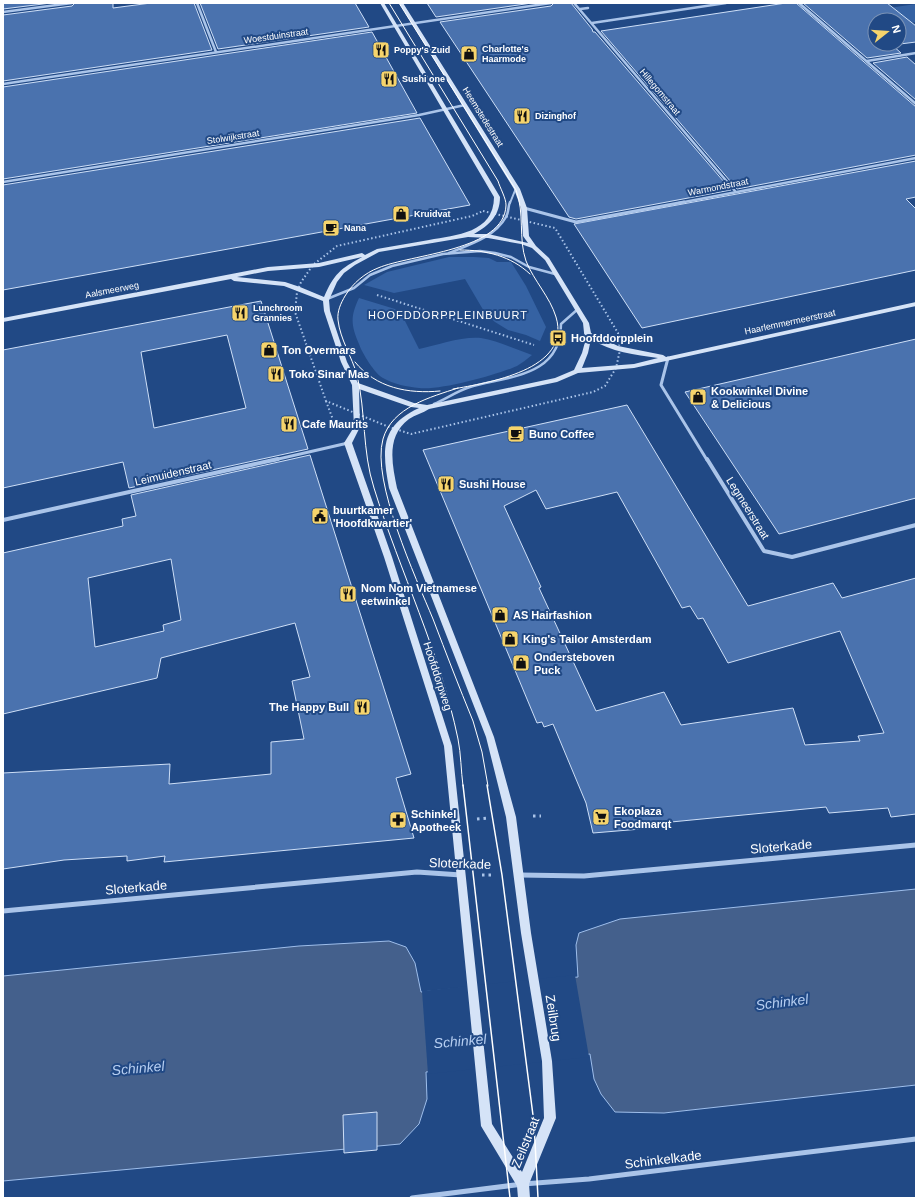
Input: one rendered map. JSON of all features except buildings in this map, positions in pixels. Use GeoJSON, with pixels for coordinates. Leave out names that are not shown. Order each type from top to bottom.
{"type":"FeatureCollection","features":[{"type":"Feature","properties":{"kind":"street"},"geometry":{"type":"LineString","coordinates":[[3,12],[72,3]]}},
{"type":"Feature","properties":{"kind":"street"},"geometry":{"type":"LineString","coordinates":[[197,3],[216,52]]}},
{"type":"Feature","properties":{"kind":"street"},"geometry":{"type":"LineString","coordinates":[[382,3],[494,189],[498,203],[495,214],[490,221],[468,235]]}},
{"type":"Feature","properties":{"kind":"street","name":"Heemstedestraat"},"geometry":{"type":"LineString","coordinates":[[401,3],[516,188],[524,208],[526,236],[534,247]]}},
{"type":"Feature","properties":{"kind":"street","name":"Woestduinstraat"},"geometry":{"type":"LineString","coordinates":[[3,84],[551,3]]}},
{"type":"Feature","properties":{"kind":"street","name":"Hillegomstraat"},"geometry":{"type":"LineString","coordinates":[[574,3],[735,191]]}},
{"type":"Feature","properties":{"kind":"street"},"geometry":{"type":"LineString","coordinates":[[592,23],[726,3]]}},
{"type":"Feature","properties":{"kind":"street"},"geometry":{"type":"LineString","coordinates":[[799,3],[916,104]]}},
{"type":"Feature","properties":{"kind":"street"},"geometry":{"type":"LineString","coordinates":[[580,9],[588,8]]}},
{"type":"Feature","properties":{"kind":"street"},"geometry":{"type":"LineString","coordinates":[[867,61],[916,53]]}},
{"type":"Feature","properties":{"kind":"street","name":"Stolwijkstraat"},"geometry":{"type":"LineString","coordinates":[[3,182],[430,112],[465,104]]}},
{"type":"Feature","properties":{"kind":"street","name":"Warmondstraat"},"geometry":{"type":"LineString","coordinates":[[524,208],[576,222],[916,158]]}},
{"type":"Feature","properties":{"kind":"street"},"geometry":{"type":"LineString","coordinates":[[348,443],[357,427],[355,385],[344,362],[327,311],[326,300],[334,281],[342,272],[353,264],[378,251],[468,235],[488,236],[522,243],[534,247],[547,259],[586,323],[590,335],[585,353],[577,371],[557,380],[427,408],[407,417],[395,428],[387,458],[393,488],[490,737],[511,817],[520,875]]}},
{"type":"Feature","properties":{"kind":"street","name":"Aalsmeerweg"},"geometry":{"type":"LineString","coordinates":[[3,320],[268,269],[312,266],[329,263],[378,251]]}},
{"type":"Feature","properties":{"kind":"street","name":"Aalsmeerweg"},"geometry":{"type":"LineString","coordinates":[[225,278],[264,281],[298,288],[326,300]]}},
{"type":"Feature","properties":{"kind":"street","name":"Haarlemmermeerstraat"},"geometry":{"type":"LineString","coordinates":[[577,371],[634,366],[916,304]]}},
{"type":"Feature","properties":{"kind":"street","name":"Haarlemmermeerstraat"},"geometry":{"type":"LineString","coordinates":[[590,335],[600,343],[620,350],[668,358]]}},
{"type":"Feature","properties":{"kind":"street","name":"Legmeerstraat"},"geometry":{"type":"LineString","coordinates":[[668,358],[661,385],[764,551],[792,557],[916,525]]}},
{"type":"Feature","properties":{"kind":"street"},"geometry":{"type":"LineString","coordinates":[[355,385],[413,406],[427,408]]}},
{"type":"Feature","properties":{"kind":"street","name":"Leimuidenstraat"},"geometry":{"type":"LineString","coordinates":[[3,520],[348,443]]}},
{"type":"Feature","properties":{"kind":"street","name":"Hoofddorpweg"},"geometry":{"type":"LineString","coordinates":[[348,443],[388,557],[448,746],[481,1068]]}},
{"type":"Feature","properties":{"kind":"street","name":"Sloterkade"},"geometry":{"type":"LineString","coordinates":[[520,875],[584,876],[916,845]]}},
{"type":"Feature","properties":{"kind":"street","name":"Sloterkade"},"geometry":{"type":"LineString","coordinates":[[3,911],[417,872],[461,875]]}},
{"type":"Feature","properties":{"kind":"street","name":"Zeilbrug"},"geometry":{"type":"LineString","coordinates":[[520,875],[533,979],[546,1061]]}},
{"type":"Feature","properties":{"kind":"street","name":"Zeilstraat"},"geometry":{"type":"LineString","coordinates":[[524,1198],[523,1184],[550,1118],[546,1061]]}},
{"type":"Feature","properties":{"kind":"street","name":"Zeilstraat"},"geometry":{"type":"LineString","coordinates":[[481,1068],[487,1126],[523,1184]]}},
{"type":"Feature","properties":{"kind":"street","name":"Schinkelkade"},"geometry":{"type":"LineString","coordinates":[[412,1198],[523,1184],[589,1179],[916,1139]]}},
{"type":"Feature","properties":{"kind":"lane"},"geometry":{"type":"LineString","coordinates":[[326,300],[354,288],[370,275],[392,266],[443,254],[474,244],[488,236],[499,227],[507,216],[508,204],[516,188]]}},
{"type":"Feature","properties":{"kind":"lane"},"geometry":{"type":"LineString","coordinates":[[443,254],[480,251],[495,253],[511,258],[529,267],[557,274]]}},
{"type":"Feature","properties":{"kind":"lane"},"geometry":{"type":"LineString","coordinates":[[427,408],[468,388],[509,378],[531,370],[546,361],[556,349],[560,339],[561,324],[578,309]]}},
{"type":"Feature","properties":{"kind":"path"},"geometry":{"type":"LineString","coordinates":[[411,434],[326,401],[295,312],[298,288],[321,255],[337,246],[472,216],[483,211],[534,223]]}},
{"type":"Feature","properties":{"kind":"path"},"geometry":{"type":"LineString","coordinates":[[305,277],[334,281]]}},
{"type":"Feature","properties":{"kind":"path"},"geometry":{"type":"LineString","coordinates":[[354,288],[535,346],[556,349]]}},
{"type":"Feature","properties":{"kind":"path"},"geometry":{"type":"LineString","coordinates":[[585,353],[619,358]]}},
{"type":"Feature","properties":{"kind":"path","name":"Sloterkade"},"geometry":{"type":"LineString","coordinates":[[461,875],[520,875]]}},
{"type":"Feature","properties":{"kind":"shaded area"},"geometry":{"type":"Polygon","coordinates":[[[916,4],[916,22],[907,24],[907,12],[867,12],[867,15],[861,12],[916,4]]]}},
{"type":"Feature","properties":{"kind":"shaded area"},"geometry":{"type":"Polygon","coordinates":[[[449,257],[489,258],[497,262],[511,262],[526,286],[546,327],[540,341],[508,330],[495,322],[485,313],[465,279],[394,293],[364,285],[387,272],[449,257]]]}},
{"type":"Feature","properties":{"kind":"shaded area"},"geometry":{"type":"Polygon","coordinates":[[[359,298],[395,309],[401,313],[419,349],[466,338],[481,338],[500,343],[532,355],[517,366],[508,370],[454,385],[419,388],[396,384],[383,378],[376,372],[361,348],[353,326],[354,311],[359,298]]]}},
{"type":"Feature","properties":{"kind":"water","name":"Schinkel"},"geometry":{"type":"Polygon","coordinates":[[[916,889],[916,1085],[664,1113],[615,1112],[601,1094],[594,1079],[590,1054],[426,1072],[427,1099],[419,1124],[400,1144],[3,1181],[3,976],[299,946],[389,941],[406,947],[415,963],[421,992],[578,977],[576,945],[579,933],[620,919],[916,889]]]}},
{"type":"Feature","properties":{"kind":"pier"},"geometry":{"type":"Polygon","coordinates":[[[575,975],[589,1057],[428,1074],[422,991],[575,975]]]}},
{"type":"Feature","properties":{"kind":"tram line"},"geometry":{"type":"LineString","coordinates":[[389,3],[498,181],[506,202],[502,220],[490,232],[474,241],[454,248],[393,263],[373,270],[352,287],[345,296],[338,313],[341,334],[355,368],[360,389],[370,474],[384,519],[441,675],[458,739],[463,786]]}},
{"type":"Feature","properties":{"kind":"tram line"},"geometry":{"type":"LineString","coordinates":[[399,3],[516,190],[519,199],[522,244],[526,261],[550,303],[556,317],[558,335],[551,350],[539,361],[523,371],[505,378],[457,388]]}},
{"type":"Feature","properties":{"kind":"tram line"},"geometry":{"type":"LineString","coordinates":[[460,250],[479,251],[498,255],[515,263],[530,274]]}},
{"type":"Feature","properties":{"kind":"tram line"},"geometry":{"type":"LineString","coordinates":[[355,362],[363,371],[373,378],[393,387],[416,391],[440,391]]}},
{"type":"Feature","properties":{"kind":"tram line"},"geometry":{"type":"LineString","coordinates":[[453,389],[457,388]]}},
{"type":"Feature","properties":{"kind":"tram line"},"geometry":{"type":"LineString","coordinates":[[457,388],[436,395],[414,405],[395,419],[388,428],[383,439],[381,457],[383,479],[397,529],[473,721],[482,752],[488,786]]}},
{"type":"Feature","properties":{"kind":"tram line"},"geometry":{"type":"LineString","coordinates":[[463,785],[510,1198]]}},
{"type":"Feature","properties":{"kind":"tram line"},"geometry":{"type":"LineString","coordinates":[[487,785],[502,875],[534,1123],[538,1198]]}},
{"type":"Feature","properties":{"kind":"place","name":"Poppy's Zuid"},"geometry":{"type":"Point","coordinates":[381,50]}},
{"type":"Feature","properties":{"kind":"place","name":"Charlotte's Haarmode"},"geometry":{"type":"Point","coordinates":[469,54]}},
{"type":"Feature","properties":{"kind":"place","name":"Sushi one"},"geometry":{"type":"Point","coordinates":[389,79]}},
{"type":"Feature","properties":{"kind":"place","name":"Dizinghof"},"geometry":{"type":"Point","coordinates":[522,116]}},
{"type":"Feature","properties":{"kind":"place","name":"Kruidvat"},"geometry":{"type":"Point","coordinates":[401,214]}},
{"type":"Feature","properties":{"kind":"place","name":"Nana"},"geometry":{"type":"Point","coordinates":[331,228]}},
{"type":"Feature","properties":{"kind":"place","name":"Lunchroom Grannies"},"geometry":{"type":"Point","coordinates":[240,313]}},
{"type":"Feature","properties":{"kind":"place","name":"Hoofddorpplein"},"geometry":{"type":"Point","coordinates":[558,338]}},
{"type":"Feature","properties":{"kind":"place","name":"Ton Overmars"},"geometry":{"type":"Point","coordinates":[269,350]}},
{"type":"Feature","properties":{"kind":"place","name":"Toko Sinar Mas"},"geometry":{"type":"Point","coordinates":[276,374]}},
{"type":"Feature","properties":{"kind":"place","name":"Kookwinkel Divine & Delicious"},"geometry":{"type":"Point","coordinates":[698,397]}},
{"type":"Feature","properties":{"kind":"place","name":"Cafe Maurits"},"geometry":{"type":"Point","coordinates":[289,424]}},
{"type":"Feature","properties":{"kind":"place","name":"Buno Coffee"},"geometry":{"type":"Point","coordinates":[516,434]}},
{"type":"Feature","properties":{"kind":"place","name":"Sushi House"},"geometry":{"type":"Point","coordinates":[446,484]}},
{"type":"Feature","properties":{"kind":"place","name":"buurtkamer 'Hoofdkwartier'"},"geometry":{"type":"Point","coordinates":[320,516]}},
{"type":"Feature","properties":{"kind":"place","name":"Nom Nom Vietnamese eetwinkel"},"geometry":{"type":"Point","coordinates":[348,594]}},
{"type":"Feature","properties":{"kind":"place","name":"AS Hairfashion"},"geometry":{"type":"Point","coordinates":[500,615]}},
{"type":"Feature","properties":{"kind":"place","name":"King's Tailor Amsterdam"},"geometry":{"type":"Point","coordinates":[510,639]}},
{"type":"Feature","properties":{"kind":"place","name":"Ondersteboven Puck"},"geometry":{"type":"Point","coordinates":[521,663]}},
{"type":"Feature","properties":{"kind":"place","name":"The Happy Bull"},"geometry":{"type":"Point","coordinates":[362,707]}},
{"type":"Feature","properties":{"kind":"place","name":"Ekoplaza Foodmarqt"},"geometry":{"type":"Point","coordinates":[601,817]}},
{"type":"Feature","properties":{"kind":"place","name":"Schinkel Apotheek"},"geometry":{"type":"Point","coordinates":[398,820]}},
{"type":"Feature","properties":{"kind":"district","name":"HOOFDDORPPLEINBUURT"},"geometry":{"type":"Point","coordinates":[448,315]}}]}
